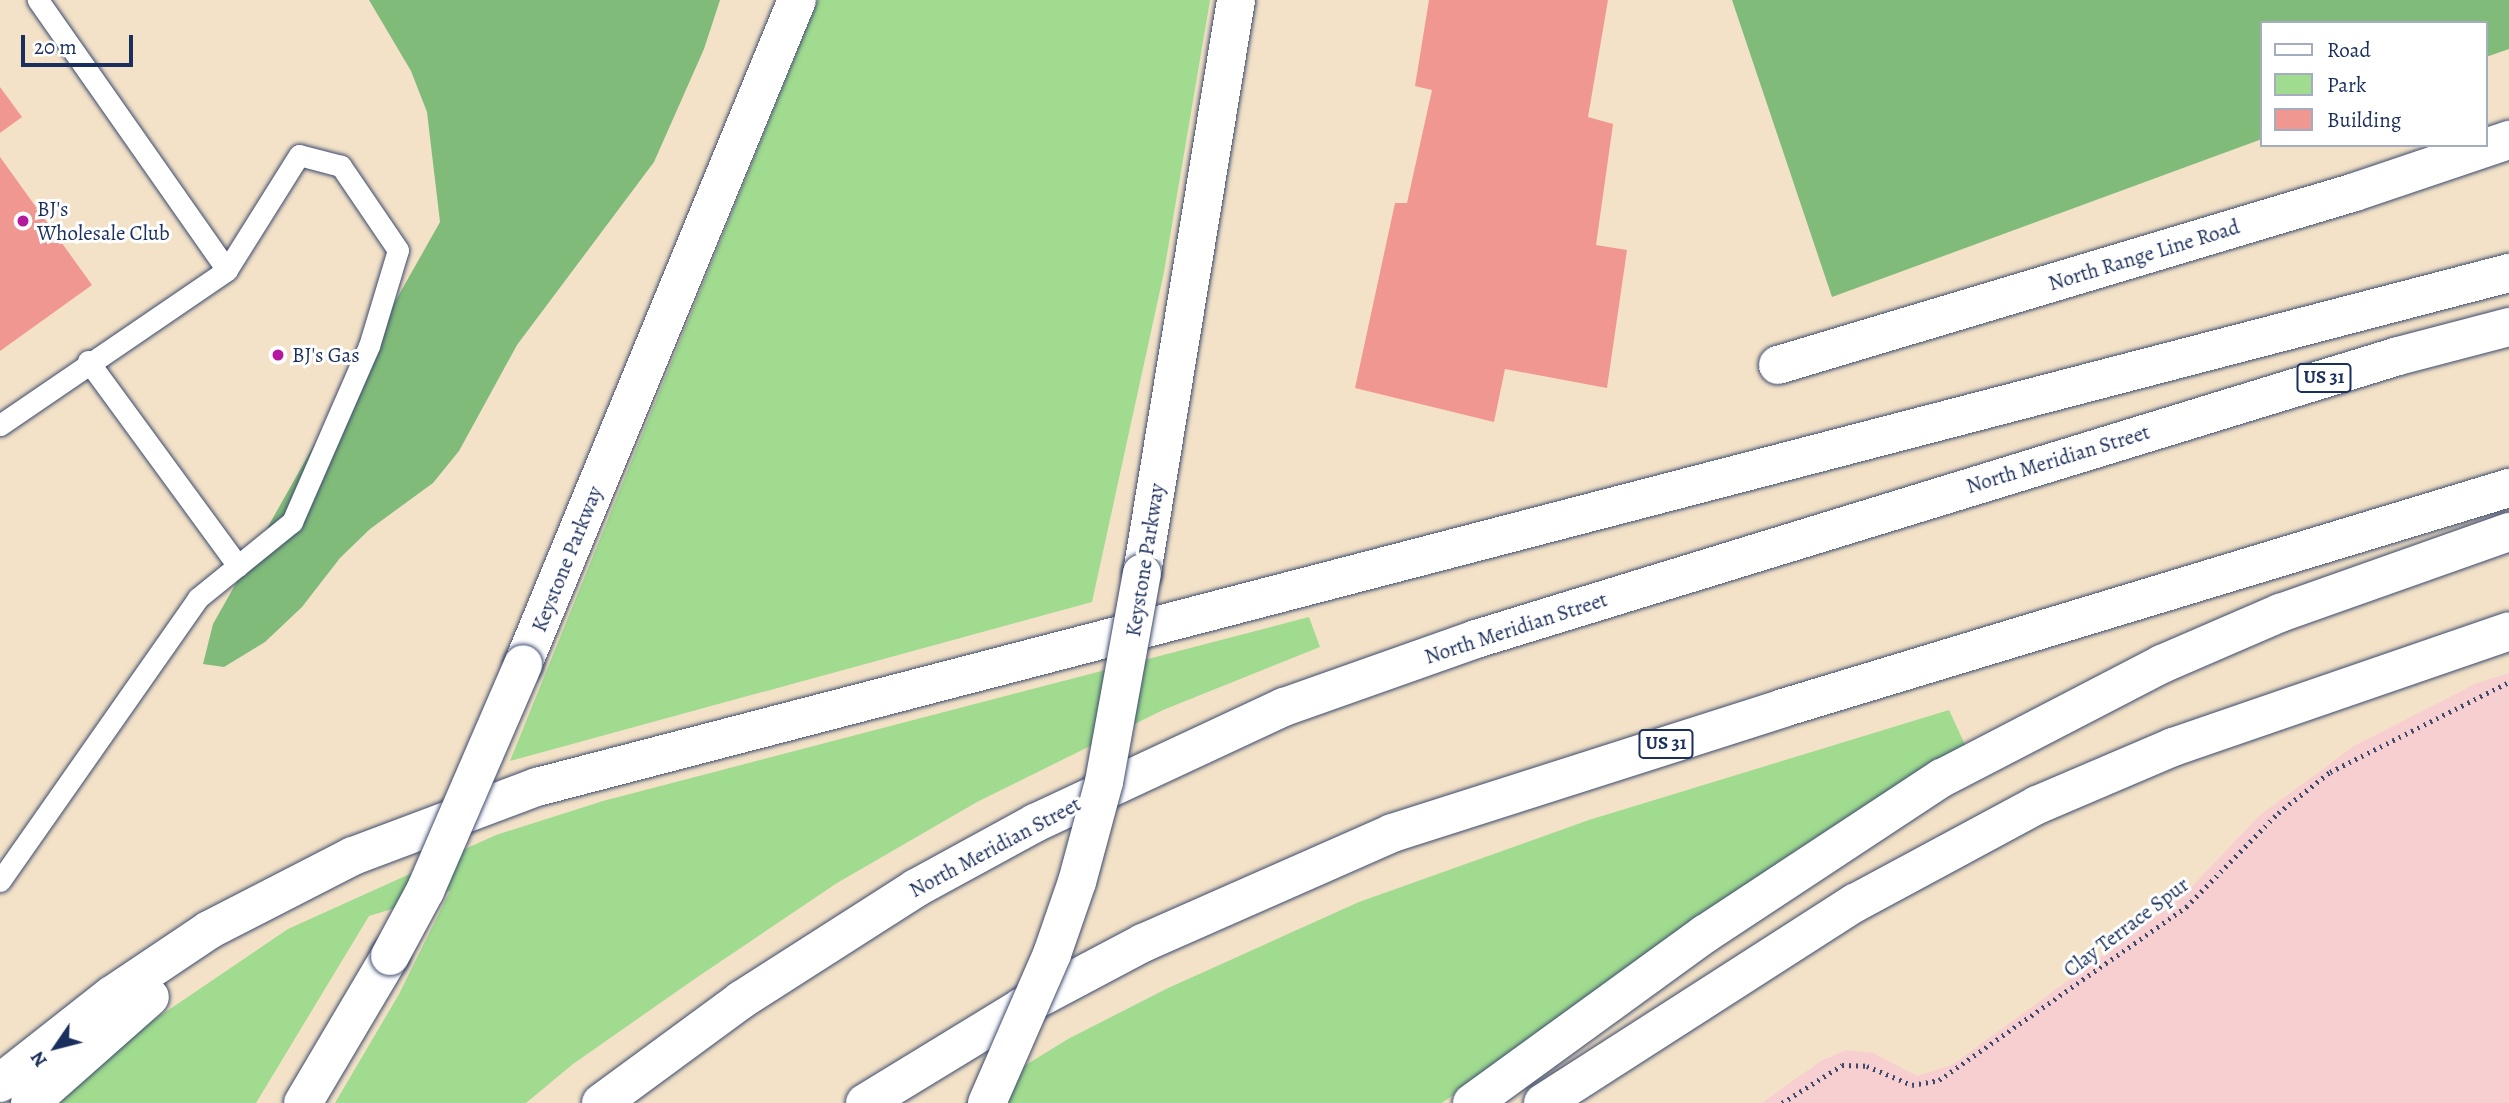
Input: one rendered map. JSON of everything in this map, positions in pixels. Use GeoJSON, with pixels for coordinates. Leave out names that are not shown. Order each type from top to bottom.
{"type":"FeatureCollection","features":[{"type":"Feature","properties":{"kind":"main road","name":"Keystone Parkway"},"geometry":{"type":"LineString","coordinates":[[303,1103],[425,891],[523,664],[797,0]]}},
{"type":"Feature","properties":{"kind":"main road","name":"Keystone Parkway"},"geometry":{"type":"LineString","coordinates":[[987,1103],[1048,967],[1077,882],[1121,706],[1236,0]]}},
{"type":"Feature","properties":{"kind":"main road","name":"North Range Line Road"},"geometry":{"type":"LineString","coordinates":[[2488,146],[2509,139]]}},
{"type":"Feature","properties":{"kind":"main road","name":"North Range Line Road"},"geometry":{"type":"LineString","coordinates":[[1778,365],[2355,192],[2486,147]]}},
{"type":"Feature","properties":{"kind":"main road"},"geometry":{"type":"LineString","coordinates":[[0,1083],[112,995],[209,930],[353,856],[537,787],[659,753],[2509,273]]}},
{"type":"Feature","properties":{"kind":"main road","name":"North Meridian Street"},"geometry":{"type":"LineString","coordinates":[[601,1103],[741,1000],[916,888],[1147,768],[1284,707],[1476,639],[2398,356],[2509,327]]}},
{"type":"Feature","properties":{"kind":"main road","name":"US 31"},"geometry":{"type":"LineString","coordinates":[[865,1103],[1022,1007],[1143,943],[1266,884],[1392,833],[1835,692],[2509,488]]}},
{"type":"Feature","properties":{"kind":"main road"},"geometry":{"type":"LineString","coordinates":[[1472,1103],[1705,934],[1942,778],[2162,664],[2280,613],[2509,532]]}},
{"type":"Feature","properties":{"kind":"main road"},"geometry":{"type":"LineString","coordinates":[[1543,1103],[1855,903],[2037,804],[2173,747],[2509,631]]}},
{"type":"Feature","properties":{"kind":"main road"},"geometry":{"type":"LineString","coordinates":[[30,1103],[127,1015],[204,958],[414,834]]}},
{"type":"Feature","properties":{"kind":"lane"},"geometry":{"type":"LineString","coordinates":[[38,0],[227,270]]}},
{"type":"Feature","properties":{"kind":"lane"},"geometry":{"type":"LineString","coordinates":[[0,425],[88,361],[227,270],[299,155],[341,166],[398,250],[369,346],[292,522],[198,598],[0,881]]}},
{"type":"Feature","properties":{"kind":"lane"},"geometry":{"type":"LineString","coordinates":[[88,361],[238,566]]}},
{"type":"Feature","properties":{"kind":"path","name":"Clay Terrace Spur"},"geometry":{"type":"LineString","coordinates":[[1782,1103],[1842,1065],[1867,1066],[1912,1086],[1939,1080],[2186,907],[2254,836],[2330,772],[2509,682]]}},
{"type":"Feature","properties":{"kind":"shaded area"},"geometry":{"type":"Polygon","coordinates":[[[2509,673],[2509,1103],[1762,1103],[1821,1061],[1846,1050],[1873,1053],[1917,1076],[1952,1065],[2180,899],[2260,815],[2354,746],[2477,683],[2509,673]]]}},
{"type":"Feature","properties":{"kind":"green space"},"geometry":{"type":"Polygon","coordinates":[[[369,0],[720,0],[704,49],[654,162],[517,345],[459,451],[433,483],[370,529],[340,558],[302,607],[265,642],[224,667],[203,664],[213,624],[440,222],[427,112],[411,71],[369,0]]]}},
{"type":"Feature","properties":{"kind":"green space"},"geometry":{"type":"Polygon","coordinates":[[[818,0],[1210,0],[1164,272],[1092,602],[510,761],[818,0]]]}},
{"type":"Feature","properties":{"kind":"green space"},"geometry":{"type":"Polygon","coordinates":[[[1732,0],[2509,0],[2509,49],[2488,56],[2488,21],[2260,21],[2260,140],[1832,297],[1732,0]]]}},
{"type":"Feature","properties":{"kind":"green space"},"geometry":{"type":"Polygon","coordinates":[[[1309,617],[1320,647],[1163,710],[977,802],[837,883],[573,1064],[526,1103],[335,1103],[399,994],[450,891],[369,916],[256,1103],[57,1103],[142,1028],[288,929],[496,835],[603,801],[1309,617]]]}},
{"type":"Feature","properties":{"kind":"green space"},"geometry":{"type":"Polygon","coordinates":[[[1949,710],[1967,749],[1867,804],[1780,861],[1442,1103],[964,1103],[1068,1039],[1166,989],[1359,902],[1589,820],[1949,710]]]}},
{"type":"Feature","properties":{"kind":"building"},"geometry":{"type":"Polygon","coordinates":[[[1429,0],[1608,0],[1588,117],[1613,124],[1596,245],[1627,250],[1607,388],[1505,369],[1494,422],[1355,388],[1395,203],[1407,203],[1432,90],[1415,86],[1429,0]]]}},
{"type":"Feature","properties":{"kind":"building"},"geometry":{"type":"Polygon","coordinates":[[[0,87],[22,117],[0,133],[0,87]]]}},
{"type":"Feature","properties":{"kind":"building","name":"BJ's Wholesale Club"},"geometry":{"type":"Polygon","coordinates":[[[0,157],[92,285],[0,351],[0,157]]]}},
{"type":"Feature","properties":{"kind":"place","name":"BJ's Wholesale Club"},"geometry":{"type":"Point","coordinates":[23,221]}},
{"type":"Feature","properties":{"kind":"place","name":"BJ's Gas"},"geometry":{"type":"Point","coordinates":[278,355]}}]}
